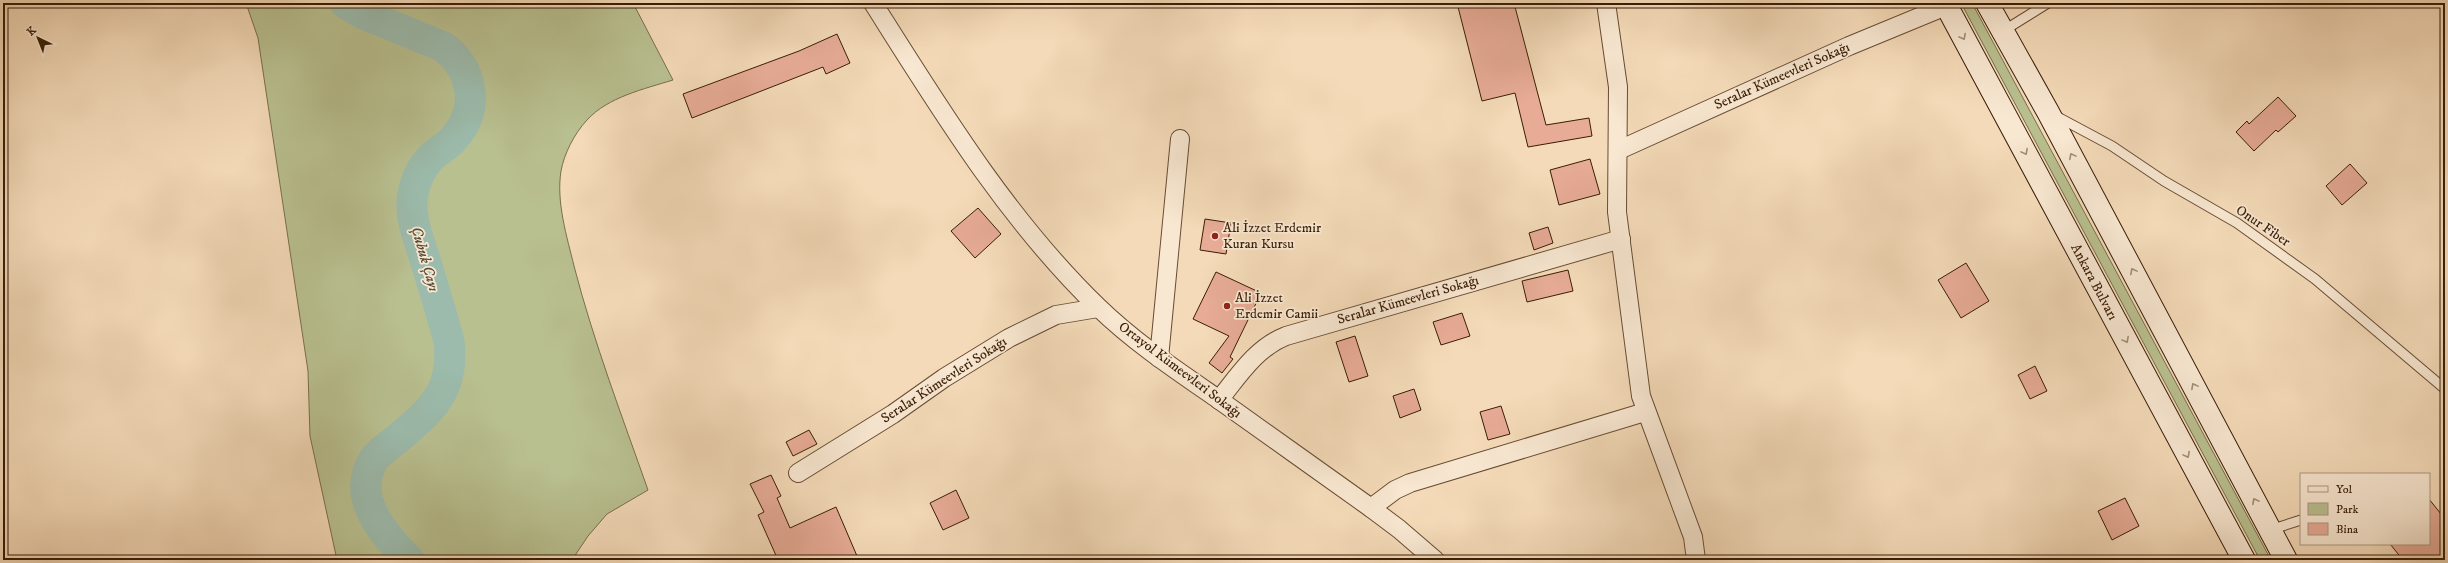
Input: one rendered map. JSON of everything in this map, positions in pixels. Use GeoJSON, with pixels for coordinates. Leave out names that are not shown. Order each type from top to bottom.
{"type":"FeatureCollection","features":[{"type":"Feature","properties":{"kind":"main road"},"geometry":{"type":"LineString","coordinates":[[1987,3],[2048,112],[2286,560]]}},
{"type":"Feature","properties":{"kind":"main road","name":"Ankara Bulvarı"},"geometry":{"type":"LineString","coordinates":[[1945,4],[2244,560]]}},
{"type":"Feature","properties":{"kind":"street","name":"Ortayol Kümeevleri Sokağı"},"geometry":{"type":"LineString","coordinates":[[873,3],[922,82],[1032,238],[1098,308],[1159,358],[1371,508],[1399,529],[1435,560]]}},
{"type":"Feature","properties":{"kind":"street"},"geometry":{"type":"LineString","coordinates":[[1606,3],[1618,87],[1619,150],[1616,190],[1638,380],[1645,412],[1693,537],[1696,560]]}},
{"type":"Feature","properties":{"kind":"street","name":"Seralar Kümeevleri Sokağı"},"geometry":{"type":"LineString","coordinates":[[1619,150],[1945,4]]}},
{"type":"Feature","properties":{"kind":"street"},"geometry":{"type":"LineString","coordinates":[[1159,358],[1180,139]]}},
{"type":"Feature","properties":{"kind":"street","name":"Seralar Kümeevleri Sokağı"},"geometry":{"type":"LineString","coordinates":[[1219,400],[1253,357],[1264,347],[1286,336],[1621,239]]}},
{"type":"Feature","properties":{"kind":"street","name":"Seralar Kümeevleri Sokağı"},"geometry":{"type":"LineString","coordinates":[[798,473],[893,414],[944,378],[1009,338],[1056,315],[1098,308]]}},
{"type":"Feature","properties":{"kind":"street"},"geometry":{"type":"LineString","coordinates":[[1371,508],[1395,490],[1410,483],[1645,412]]}},
{"type":"Feature","properties":{"kind":"lane"},"geometry":{"type":"LineString","coordinates":[[2002,31],[2048,3]]}},
{"type":"Feature","properties":{"kind":"lane","name":"Onur Fiber"},"geometry":{"type":"LineString","coordinates":[[2048,112],[2112,146],[2164,181],[2237,223],[2314,279],[2445,389]]}},
{"type":"Feature","properties":{"kind":"lane"},"geometry":{"type":"LineString","coordinates":[[2270,530],[2300,520]]}},
{"type":"Feature","properties":{"kind":"green space"},"geometry":{"type":"Polygon","coordinates":[[[246,3],[633,3],[673,80],[627,95],[605,105],[587,120],[570,144],[564,158],[561,171],[560,195],[565,231],[590,323],[648,490],[607,514],[588,536],[572,560],[337,560],[310,436],[308,371],[258,38],[246,3]]]}},
{"type":"Feature","properties":{"kind":"green space"},"geometry":{"type":"Polygon","coordinates":[[[1961,3],[1972,3],[2271,560],[2260,560],[1961,3]]]}},
{"type":"Feature","properties":{"kind":"building"},"geometry":{"type":"Polygon","coordinates":[[[1457,3],[1514,3],[1546,125],[1589,118],[1592,136],[1528,147],[1515,93],[1482,101],[1457,3]]]}},
{"type":"Feature","properties":{"kind":"building"},"geometry":{"type":"Polygon","coordinates":[[[837,34],[850,63],[826,74],[823,67],[692,118],[683,94],[799,51],[837,34]]]}},
{"type":"Feature","properties":{"kind":"building"},"geometry":{"type":"Polygon","coordinates":[[[2278,97],[2296,116],[2278,132],[2276,130],[2254,151],[2236,132],[2247,121],[2249,124],[2278,97]]]}},
{"type":"Feature","properties":{"kind":"building"},"geometry":{"type":"Polygon","coordinates":[[[1590,159],[1600,194],[1559,205],[1550,170],[1590,159]]]}},
{"type":"Feature","properties":{"kind":"building"},"geometry":{"type":"Polygon","coordinates":[[[2350,164],[2367,183],[2342,205],[2326,186],[2350,164]]]}},
{"type":"Feature","properties":{"kind":"building"},"geometry":{"type":"Polygon","coordinates":[[[978,208],[1001,234],[975,258],[951,231],[978,208]]]}},
{"type":"Feature","properties":{"kind":"building","name":"Ali İzzet Erdemir Kuran Kursu"},"geometry":{"type":"Polygon","coordinates":[[[1205,219],[1231,223],[1226,254],[1200,250],[1205,219]]]}},
{"type":"Feature","properties":{"kind":"building"},"geometry":{"type":"Polygon","coordinates":[[[1548,227],[1553,243],[1534,250],[1529,233],[1548,227]]]}},
{"type":"Feature","properties":{"kind":"building"},"geometry":{"type":"Polygon","coordinates":[[[1966,263],[1989,301],[1961,318],[1938,280],[1966,263]]]}},
{"type":"Feature","properties":{"kind":"building"},"geometry":{"type":"Polygon","coordinates":[[[1568,270],[1573,291],[1527,302],[1522,281],[1568,270]]]}},
{"type":"Feature","properties":{"kind":"building","name":"Ali İzzet Erdemir Camii"},"geometry":{"type":"Polygon","coordinates":[[[1216,272],[1261,293],[1230,357],[1233,359],[1222,373],[1209,363],[1229,336],[1193,319],[1216,272]]]}},
{"type":"Feature","properties":{"kind":"building"},"geometry":{"type":"Polygon","coordinates":[[[1462,313],[1470,336],[1441,345],[1433,322],[1462,313]]]}},
{"type":"Feature","properties":{"kind":"building"},"geometry":{"type":"Polygon","coordinates":[[[1355,336],[1368,376],[1349,382],[1336,342],[1355,336]]]}},
{"type":"Feature","properties":{"kind":"building"},"geometry":{"type":"Polygon","coordinates":[[[2035,366],[2047,391],[2030,399],[2018,375],[2035,366]]]}},
{"type":"Feature","properties":{"kind":"building"},"geometry":{"type":"Polygon","coordinates":[[[1414,389],[1421,410],[1400,418],[1393,396],[1414,389]]]}},
{"type":"Feature","properties":{"kind":"building"},"geometry":{"type":"Polygon","coordinates":[[[1501,406],[1510,434],[1488,440],[1480,412],[1501,406]]]}},
{"type":"Feature","properties":{"kind":"building"},"geometry":{"type":"Polygon","coordinates":[[[809,430],[817,444],[793,456],[786,442],[809,430]]]}},
{"type":"Feature","properties":{"kind":"building"},"geometry":{"type":"Polygon","coordinates":[[[771,475],[781,496],[777,498],[790,528],[836,507],[857,556],[848,560],[778,560],[758,515],[764,512],[750,484],[771,475]]]}},
{"type":"Feature","properties":{"kind":"building"},"geometry":{"type":"Polygon","coordinates":[[[956,490],[969,518],[943,530],[930,503],[956,490]]]}},
{"type":"Feature","properties":{"kind":"building"},"geometry":{"type":"Polygon","coordinates":[[[2125,498],[2139,526],[2112,540],[2098,511],[2125,498]]]}},
{"type":"Feature","properties":{"kind":"building"},"geometry":{"type":"Polygon","coordinates":[[[2430,500],[2445,519],[2445,560],[2403,560],[2391,545],[2430,545],[2430,500]]]}},
{"type":"Feature","properties":{"kind":"waterway","name":"Çubuk Çayı"},"geometry":{"type":"LineString","coordinates":[[345,3],[363,14],[444,47],[454,56],[461,67],[467,78],[470,90],[468,114],[463,126],[449,144],[436,153],[422,169],[416,182],[412,203],[415,228],[449,341],[450,358],[448,373],[438,398],[430,408],[410,428],[376,456],[368,473],[366,487],[368,501],[373,514],[390,539],[409,560]]}},
{"type":"Feature","properties":{"kind":"place","name":"Ali İzzet Erdemir Kuran Kursu"},"geometry":{"type":"Point","coordinates":[1215,236]}},
{"type":"Feature","properties":{"kind":"place","name":"Ali İzzet Erdemir Camii"},"geometry":{"type":"Point","coordinates":[1227,306]}}]}
